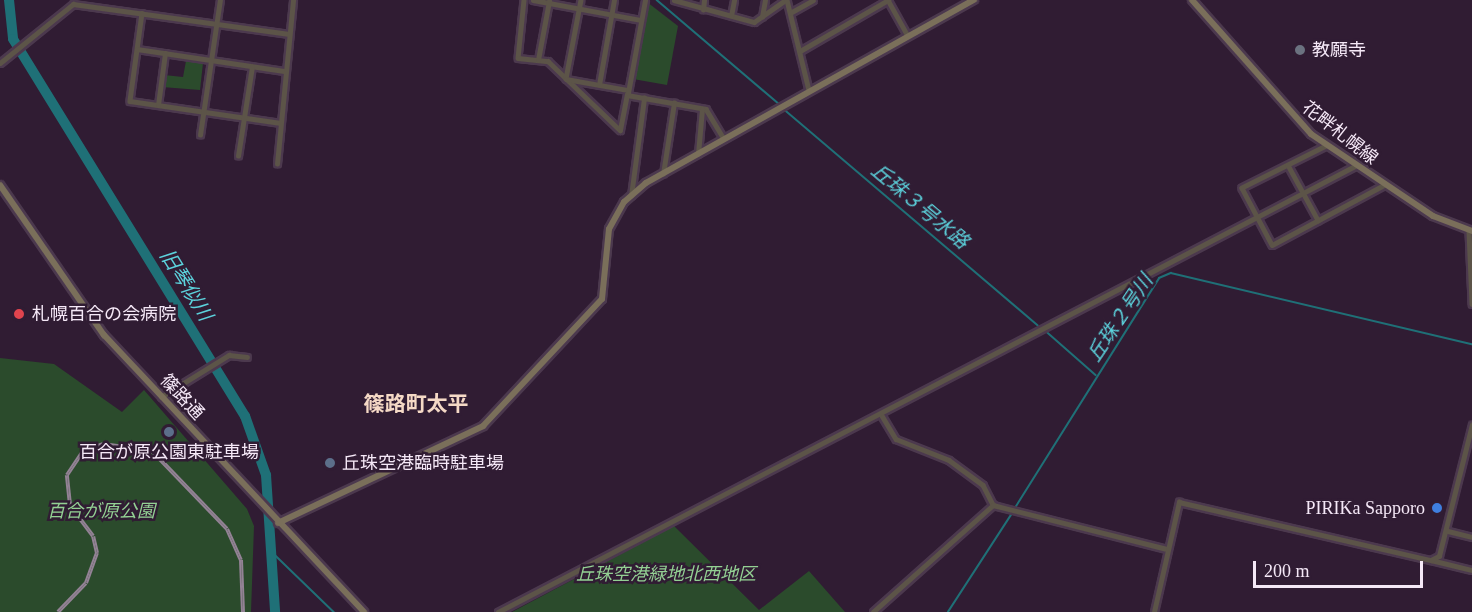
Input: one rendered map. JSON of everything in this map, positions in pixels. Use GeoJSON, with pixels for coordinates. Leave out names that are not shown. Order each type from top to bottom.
{"type":"FeatureCollection","features":[{"type":"Feature","properties":{"kind":"street"},"geometry":{"type":"LineString","coordinates":[[117,9],[119,0]]}},
{"type":"Feature","properties":{"kind":"street"},"geometry":{"type":"LineString","coordinates":[[200,135],[220,0]]}},
{"type":"Feature","properties":{"kind":"street"},"geometry":{"type":"LineString","coordinates":[[277,164],[293,0]]}},
{"type":"Feature","properties":{"kind":"street"},"geometry":{"type":"LineString","coordinates":[[524,0],[516,54],[548,61],[620,130],[645,0]]}},
{"type":"Feature","properties":{"kind":"street"},"geometry":{"type":"LineString","coordinates":[[534,0],[641,20]]}},
{"type":"Feature","properties":{"kind":"street"},"geometry":{"type":"LineString","coordinates":[[566,79],[581,0]]}},
{"type":"Feature","properties":{"kind":"street"},"geometry":{"type":"LineString","coordinates":[[599,84],[614,0]]}},
{"type":"Feature","properties":{"kind":"street"},"geometry":{"type":"LineString","coordinates":[[674,0],[703,10],[754,22],[786,0],[809,90]]}},
{"type":"Feature","properties":{"kind":"street"},"geometry":{"type":"LineString","coordinates":[[703,10],[704,0]]}},
{"type":"Feature","properties":{"kind":"street"},"geometry":{"type":"LineString","coordinates":[[731,16],[734,0]]}},
{"type":"Feature","properties":{"kind":"street"},"geometry":{"type":"LineString","coordinates":[[762,16],[765,0]]}},
{"type":"Feature","properties":{"kind":"street"},"geometry":{"type":"LineString","coordinates":[[790,13],[813,0]]}},
{"type":"Feature","properties":{"kind":"street"},"geometry":{"type":"LineString","coordinates":[[800,51],[888,0],[908,36]]}},
{"type":"Feature","properties":{"kind":"street"},"geometry":{"type":"LineString","coordinates":[[277,522],[483,426],[602,299],[609,229],[631,196],[663,174],[809,90],[974,0]]}},
{"type":"Feature","properties":{"kind":"street","name":"花畔札幌線"},"geometry":{"type":"LineString","coordinates":[[1191,0],[1293,118],[1326,146],[1433,216],[1471,231]]}},
{"type":"Feature","properties":{"kind":"street"},"geometry":{"type":"LineString","coordinates":[[538,60],[549,2]]}},
{"type":"Feature","properties":{"kind":"street"},"geometry":{"type":"LineString","coordinates":[[0,63],[73,4],[289,34]]}},
{"type":"Feature","properties":{"kind":"street"},"geometry":{"type":"LineString","coordinates":[[142,13],[130,101],[280,123]]}},
{"type":"Feature","properties":{"kind":"street"},"geometry":{"type":"LineString","coordinates":[[137,49],[285,71]]}},
{"type":"Feature","properties":{"kind":"street"},"geometry":{"type":"LineString","coordinates":[[158,105],[165,54]]}},
{"type":"Feature","properties":{"kind":"street"},"geometry":{"type":"LineString","coordinates":[[238,156],[252,67]]}},
{"type":"Feature","properties":{"kind":"street"},"geometry":{"type":"LineString","coordinates":[[566,79],[599,84],[644,98],[702,108],[724,139]]}},
{"type":"Feature","properties":{"kind":"street"},"geometry":{"type":"LineString","coordinates":[[631,196],[644,98]]}},
{"type":"Feature","properties":{"kind":"street"},"geometry":{"type":"LineString","coordinates":[[663,174],[674,104]]}},
{"type":"Feature","properties":{"kind":"street"},"geometry":{"type":"LineString","coordinates":[[698,154],[702,108]]}},
{"type":"Feature","properties":{"kind":"street"},"geometry":{"type":"LineString","coordinates":[[1326,146],[1242,188],[1272,245],[1384,185]]}},
{"type":"Feature","properties":{"kind":"street"},"geometry":{"type":"LineString","coordinates":[[1288,165],[1318,220]]}},
{"type":"Feature","properties":{"kind":"street"},"geometry":{"type":"LineString","coordinates":[[498,612],[1355,166]]}},
{"type":"Feature","properties":{"kind":"street","name":"篠路通"},"geometry":{"type":"LineString","coordinates":[[0,185],[64,285],[161,397],[364,612]]}},
{"type":"Feature","properties":{"kind":"street"},"geometry":{"type":"LineString","coordinates":[[1471,231],[1472,304]]}},
{"type":"Feature","properties":{"kind":"street"},"geometry":{"type":"LineString","coordinates":[[161,397],[229,355],[247,357]]}},
{"type":"Feature","properties":{"kind":"street"},"geometry":{"type":"LineString","coordinates":[[880,414],[896,439],[949,460],[983,485],[993,505],[1167,549]]}},
{"type":"Feature","properties":{"kind":"street"},"geometry":{"type":"LineString","coordinates":[[1431,560],[1444,548],[1472,425]]}},
{"type":"Feature","properties":{"kind":"street"},"geometry":{"type":"LineString","coordinates":[[1154,612],[1179,502],[1472,570]]}},
{"type":"Feature","properties":{"kind":"street"},"geometry":{"type":"LineString","coordinates":[[873,612],[993,505]]}},
{"type":"Feature","properties":{"kind":"street"},"geometry":{"type":"LineString","coordinates":[[1448,531],[1472,537]]}},
{"type":"Feature","properties":{"kind":"green space"},"geometry":{"type":"Polygon","coordinates":[[[647,2],[678,26],[667,85],[633,79],[647,2]]]}},
{"type":"Feature","properties":{"kind":"green space"},"geometry":{"type":"Polygon","coordinates":[[[186,61],[203,63],[200,90],[162,87],[164,75],[183,77],[186,61]]]}},
{"type":"Feature","properties":{"kind":"green space","name":"百合が原公園"},"geometry":{"type":"Polygon","coordinates":[[[0,358],[54,364],[122,412],[144,390],[247,509],[254,526],[251,612],[0,612],[0,358]]]}},
{"type":"Feature","properties":{"kind":"green space","name":"丘珠空港緑地北西地区"},"geometry":{"type":"Polygon","coordinates":[[[674,526],[759,610],[809,571],[845,612],[512,612],[674,526]]]}},
{"type":"Feature","properties":{"kind":"waterway","name":"旧琴似川"},"geometry":{"type":"LineString","coordinates":[[9,0],[13,39],[245,416],[266,475],[275,612]]}},
{"type":"Feature","properties":{"kind":"waterway"},"geometry":{"type":"LineString","coordinates":[[657,0],[778,103]]}},
{"type":"Feature","properties":{"kind":"waterway","name":"丘珠３号水路"},"geometry":{"type":"LineString","coordinates":[[785,110],[1038,325]]}},
{"type":"Feature","properties":{"kind":"waterway","name":"丘珠２号川"},"geometry":{"type":"LineString","coordinates":[[1015,508],[1159,278],[1171,273],[1472,344]]}},
{"type":"Feature","properties":{"kind":"waterway","name":"丘珠３号水路"},"geometry":{"type":"LineString","coordinates":[[1047,332],[1096,375]]}},
{"type":"Feature","properties":{"kind":"waterway","name":"丘珠２号川"},"geometry":{"type":"LineString","coordinates":[[948,612],[1013,512]]}},
{"type":"Feature","properties":{"kind":"waterway"},"geometry":{"type":"LineString","coordinates":[[271,551],[334,612]]}},
{"type":"Feature","properties":{"kind":"railway"},"geometry":{"type":"LineString","coordinates":[[58,612],[86,583],[97,553],[93,536],[70,505],[67,475],[83,451],[103,444],[152,451],[227,529],[241,560],[243,612]]}},
{"type":"Feature","properties":{"kind":"place","name":"教願寺"},"geometry":{"type":"Point","coordinates":[1300,50]}},
{"type":"Feature","properties":{"kind":"place","name":"札幌百合の会病院"},"geometry":{"type":"Point","coordinates":[19,314]}},
{"type":"Feature","properties":{"kind":"place","name":"百合が原公園東駐車場"},"geometry":{"type":"Point","coordinates":[169,432]}},
{"type":"Feature","properties":{"kind":"place","name":"丘珠空港臨時駐車場"},"geometry":{"type":"Point","coordinates":[330,463]}},
{"type":"Feature","properties":{"kind":"place","name":"PIRIKa Sapporo"},"geometry":{"type":"Point","coordinates":[1437,508]}},
{"type":"Feature","properties":{"kind":"district","name":"篠路町太平"},"geometry":{"type":"Point","coordinates":[416,404]}}]}
